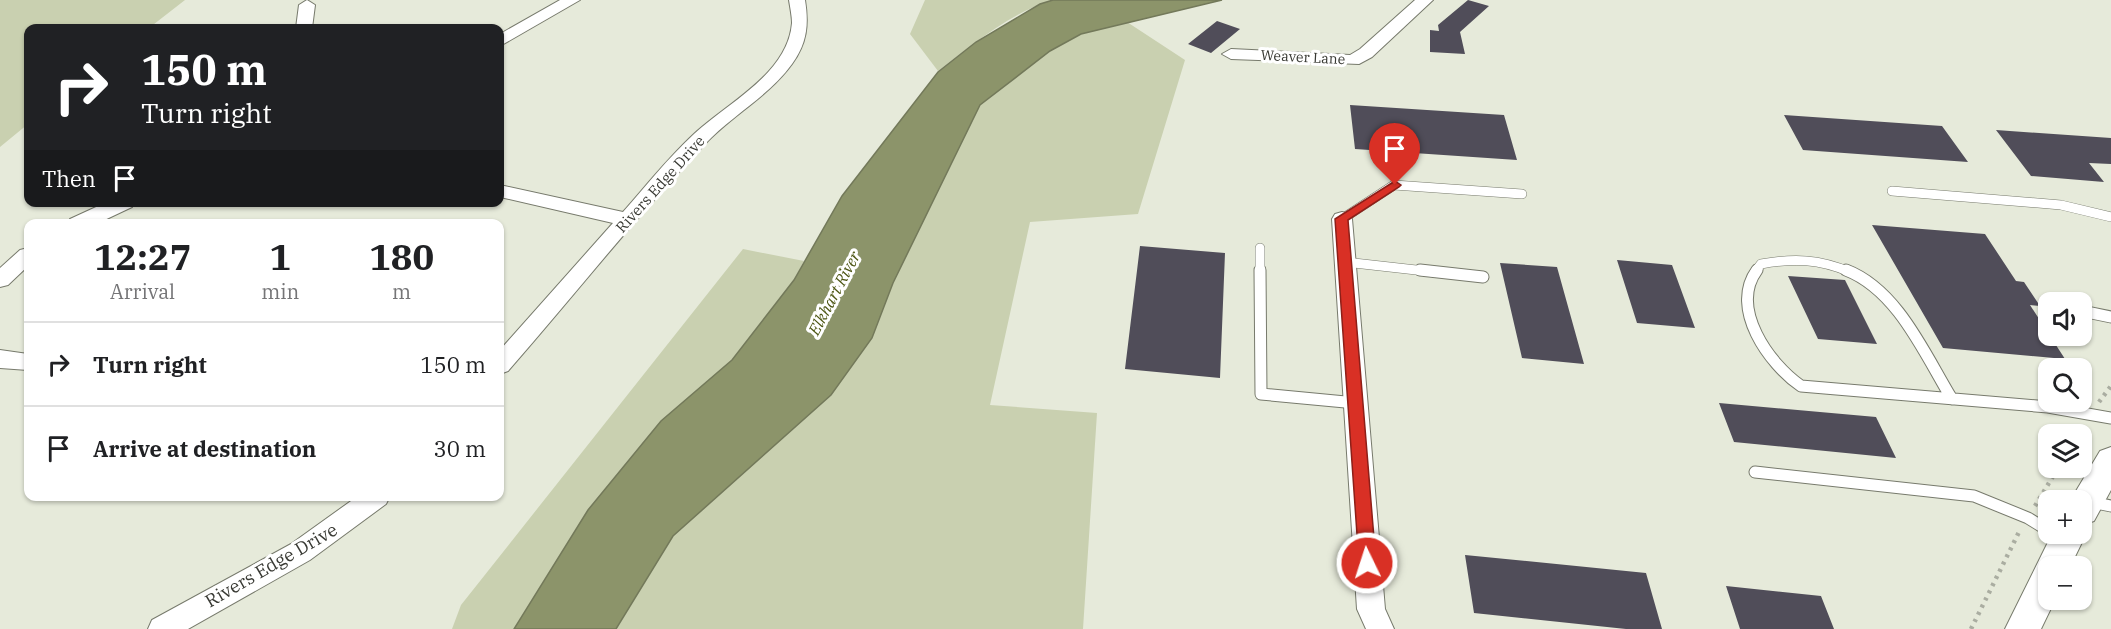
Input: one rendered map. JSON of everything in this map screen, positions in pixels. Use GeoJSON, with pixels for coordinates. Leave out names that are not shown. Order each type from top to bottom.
{"type":"FeatureCollection","features":[{"type":"Feature","properties":{"kind":"street"},"geometry":{"type":"LineString","coordinates":[[504,39],[572,0]]}},
{"type":"Feature","properties":{"kind":"street","name":"Rivers Edge Drive"},"geometry":{"type":"LineString","coordinates":[[504,360],[699,139],[722,117],[760,89],[778,70],[792,51],[800,34],[801,18],[797,0]]}},
{"type":"Feature","properties":{"kind":"street","name":"Weaver Lane"},"geometry":{"type":"LineString","coordinates":[[1231,54],[1353,60],[1366,53],[1425,0]]}},
{"type":"Feature","properties":{"kind":"street"},"geometry":{"type":"LineString","coordinates":[[305,24],[308,5]]}},
{"type":"Feature","properties":{"kind":"street"},"geometry":{"type":"LineString","coordinates":[[504,192],[627,220]]}},
{"type":"Feature","properties":{"kind":"street"},"geometry":{"type":"LineString","coordinates":[[88,219],[114,207]]}},
{"type":"Feature","properties":{"kind":"street"},"geometry":{"type":"LineString","coordinates":[[1342,219],[1371,609],[1380,629]]}},
{"type":"Feature","properties":{"kind":"street"},"geometry":{"type":"LineString","coordinates":[[0,280],[24,259]]}},
{"type":"Feature","properties":{"kind":"street"},"geometry":{"type":"LineString","coordinates":[[0,359],[24,362]]}},
{"type":"Feature","properties":{"kind":"street"},"geometry":{"type":"LineString","coordinates":[[2093,506],[2111,460]]}},
{"type":"Feature","properties":{"kind":"street","name":"Rivers Edge Drive"},"geometry":{"type":"LineString","coordinates":[[162,629],[284,560],[356,515],[371,501]]}},
{"type":"Feature","properties":{"kind":"street"},"geometry":{"type":"LineString","coordinates":[[2023,629],[2038,598]]}},
{"type":"Feature","properties":{"kind":"lane"},"geometry":{"type":"LineString","coordinates":[[1342,219],[1395,185],[1522,194]]}},
{"type":"Feature","properties":{"kind":"lane"},"geometry":{"type":"LineString","coordinates":[[1892,191],[2061,205],[2076,207],[2089,214],[2111,217]]}},
{"type":"Feature","properties":{"kind":"lane"},"geometry":{"type":"LineString","coordinates":[[1260,248],[1261,394],[1356,403]]}},
{"type":"Feature","properties":{"kind":"lane"},"geometry":{"type":"LineString","coordinates":[[1952,399],[1912,331],[1876,288],[1857,273],[1798,259],[1761,264],[1748,282],[1749,311],[1769,355],[1786,377],[1801,387],[1952,399],[2092,413],[2111,418]]}},
{"type":"Feature","properties":{"kind":"lane"},"geometry":{"type":"LineString","coordinates":[[1344,262],[1483,277]]}},
{"type":"Feature","properties":{"kind":"lane"},"geometry":{"type":"LineString","coordinates":[[2092,313],[2111,316]]}},
{"type":"Feature","properties":{"kind":"lane"},"geometry":{"type":"LineString","coordinates":[[1755,472],[1974,496],[2028,518],[2038,526]]}},
{"type":"Feature","properties":{"kind":"path"},"geometry":{"type":"LineString","coordinates":[[1971,629],[2028,518],[2052,478]]}},
{"type":"Feature","properties":{"kind":"shaded area"},"geometry":{"type":"Polygon","coordinates":[[[0,0],[185,0],[154,24],[24,24],[24,127],[0,147],[0,0]]]}},
{"type":"Feature","properties":{"kind":"shaded area"},"geometry":{"type":"Polygon","coordinates":[[[925,0],[1053,0],[1037,5],[1007,21],[938,71],[910,34],[925,0]]]}},
{"type":"Feature","properties":{"kind":"shaded area"},"geometry":{"type":"Polygon","coordinates":[[[1127,22],[1185,60],[1138,214],[1030,222],[990,405],[1097,413],[1083,629],[616,629],[673,536],[831,395],[872,338],[893,283],[980,105],[1050,51],[1081,34],[1127,22]]]}},
{"type":"Feature","properties":{"kind":"shaded area"},"geometry":{"type":"Polygon","coordinates":[[[743,249],[804,261],[794,280],[732,360],[661,421],[588,510],[514,629],[452,629],[461,605],[743,249]]]}},
{"type":"Feature","properties":{"kind":"water","name":"Elkhart River"},"geometry":{"type":"Polygon","coordinates":[[[1053,0],[1222,0],[1081,34],[1050,51],[980,105],[893,283],[872,338],[831,395],[673,536],[616,629],[514,629],[588,510],[661,421],[732,360],[794,280],[842,196],[938,72],[976,42],[1040,4],[1053,0]]]}},
{"type":"Feature","properties":{"kind":"building"},"geometry":{"type":"Polygon","coordinates":[[[1468,0],[1489,6],[1460,32],[1465,54],[1430,52],[1430,30],[1439,31],[1438,25],[1468,0]]]}},
{"type":"Feature","properties":{"kind":"building"},"geometry":{"type":"Polygon","coordinates":[[[1217,21],[1240,29],[1211,53],[1188,44],[1217,21]]]}},
{"type":"Feature","properties":{"kind":"building"},"geometry":{"type":"Polygon","coordinates":[[[1350,105],[1504,115],[1517,160],[1355,149],[1350,105]]]}},
{"type":"Feature","properties":{"kind":"building"},"geometry":{"type":"Polygon","coordinates":[[[1784,115],[1942,126],[1968,162],[1803,150],[1784,115]]]}},
{"type":"Feature","properties":{"kind":"building"},"geometry":{"type":"Polygon","coordinates":[[[1996,130],[2111,138],[2111,164],[2089,163],[2104,182],[2031,176],[1996,130]]]}},
{"type":"Feature","properties":{"kind":"building"},"geometry":{"type":"Polygon","coordinates":[[[1872,225],[1985,234],[2016,281],[2024,282],[2038,303],[2038,306],[2030,305],[2038,317],[2038,346],[2057,346],[2064,358],[1943,348],[1872,225]]]}},
{"type":"Feature","properties":{"kind":"building"},"geometry":{"type":"Polygon","coordinates":[[[1140,246],[1225,253],[1220,378],[1125,369],[1140,246]]]}},
{"type":"Feature","properties":{"kind":"building"},"geometry":{"type":"Polygon","coordinates":[[[1617,260],[1672,265],[1695,328],[1637,323],[1617,260]]]}},
{"type":"Feature","properties":{"kind":"building"},"geometry":{"type":"Polygon","coordinates":[[[1500,263],[1557,267],[1584,364],[1522,358],[1500,263]]]}},
{"type":"Feature","properties":{"kind":"building"},"geometry":{"type":"Polygon","coordinates":[[[1788,276],[1845,280],[1877,344],[1818,339],[1788,276]]]}},
{"type":"Feature","properties":{"kind":"building"},"geometry":{"type":"Polygon","coordinates":[[[1719,403],[1876,417],[1896,458],[1734,442],[1719,403]]]}},
{"type":"Feature","properties":{"kind":"building"},"geometry":{"type":"Polygon","coordinates":[[[1465,555],[1646,573],[1662,629],[1626,629],[1474,613],[1465,555]]]}},
{"type":"Feature","properties":{"kind":"building"},"geometry":{"type":"Polygon","coordinates":[[[1726,586],[1821,596],[1834,629],[1740,629],[1726,586]]]}},
{"type":"Feature","properties":{"kind":"route"},"geometry":{"type":"LineString","coordinates":[[1367,563],[1342,219],[1395,185]]}}]}
